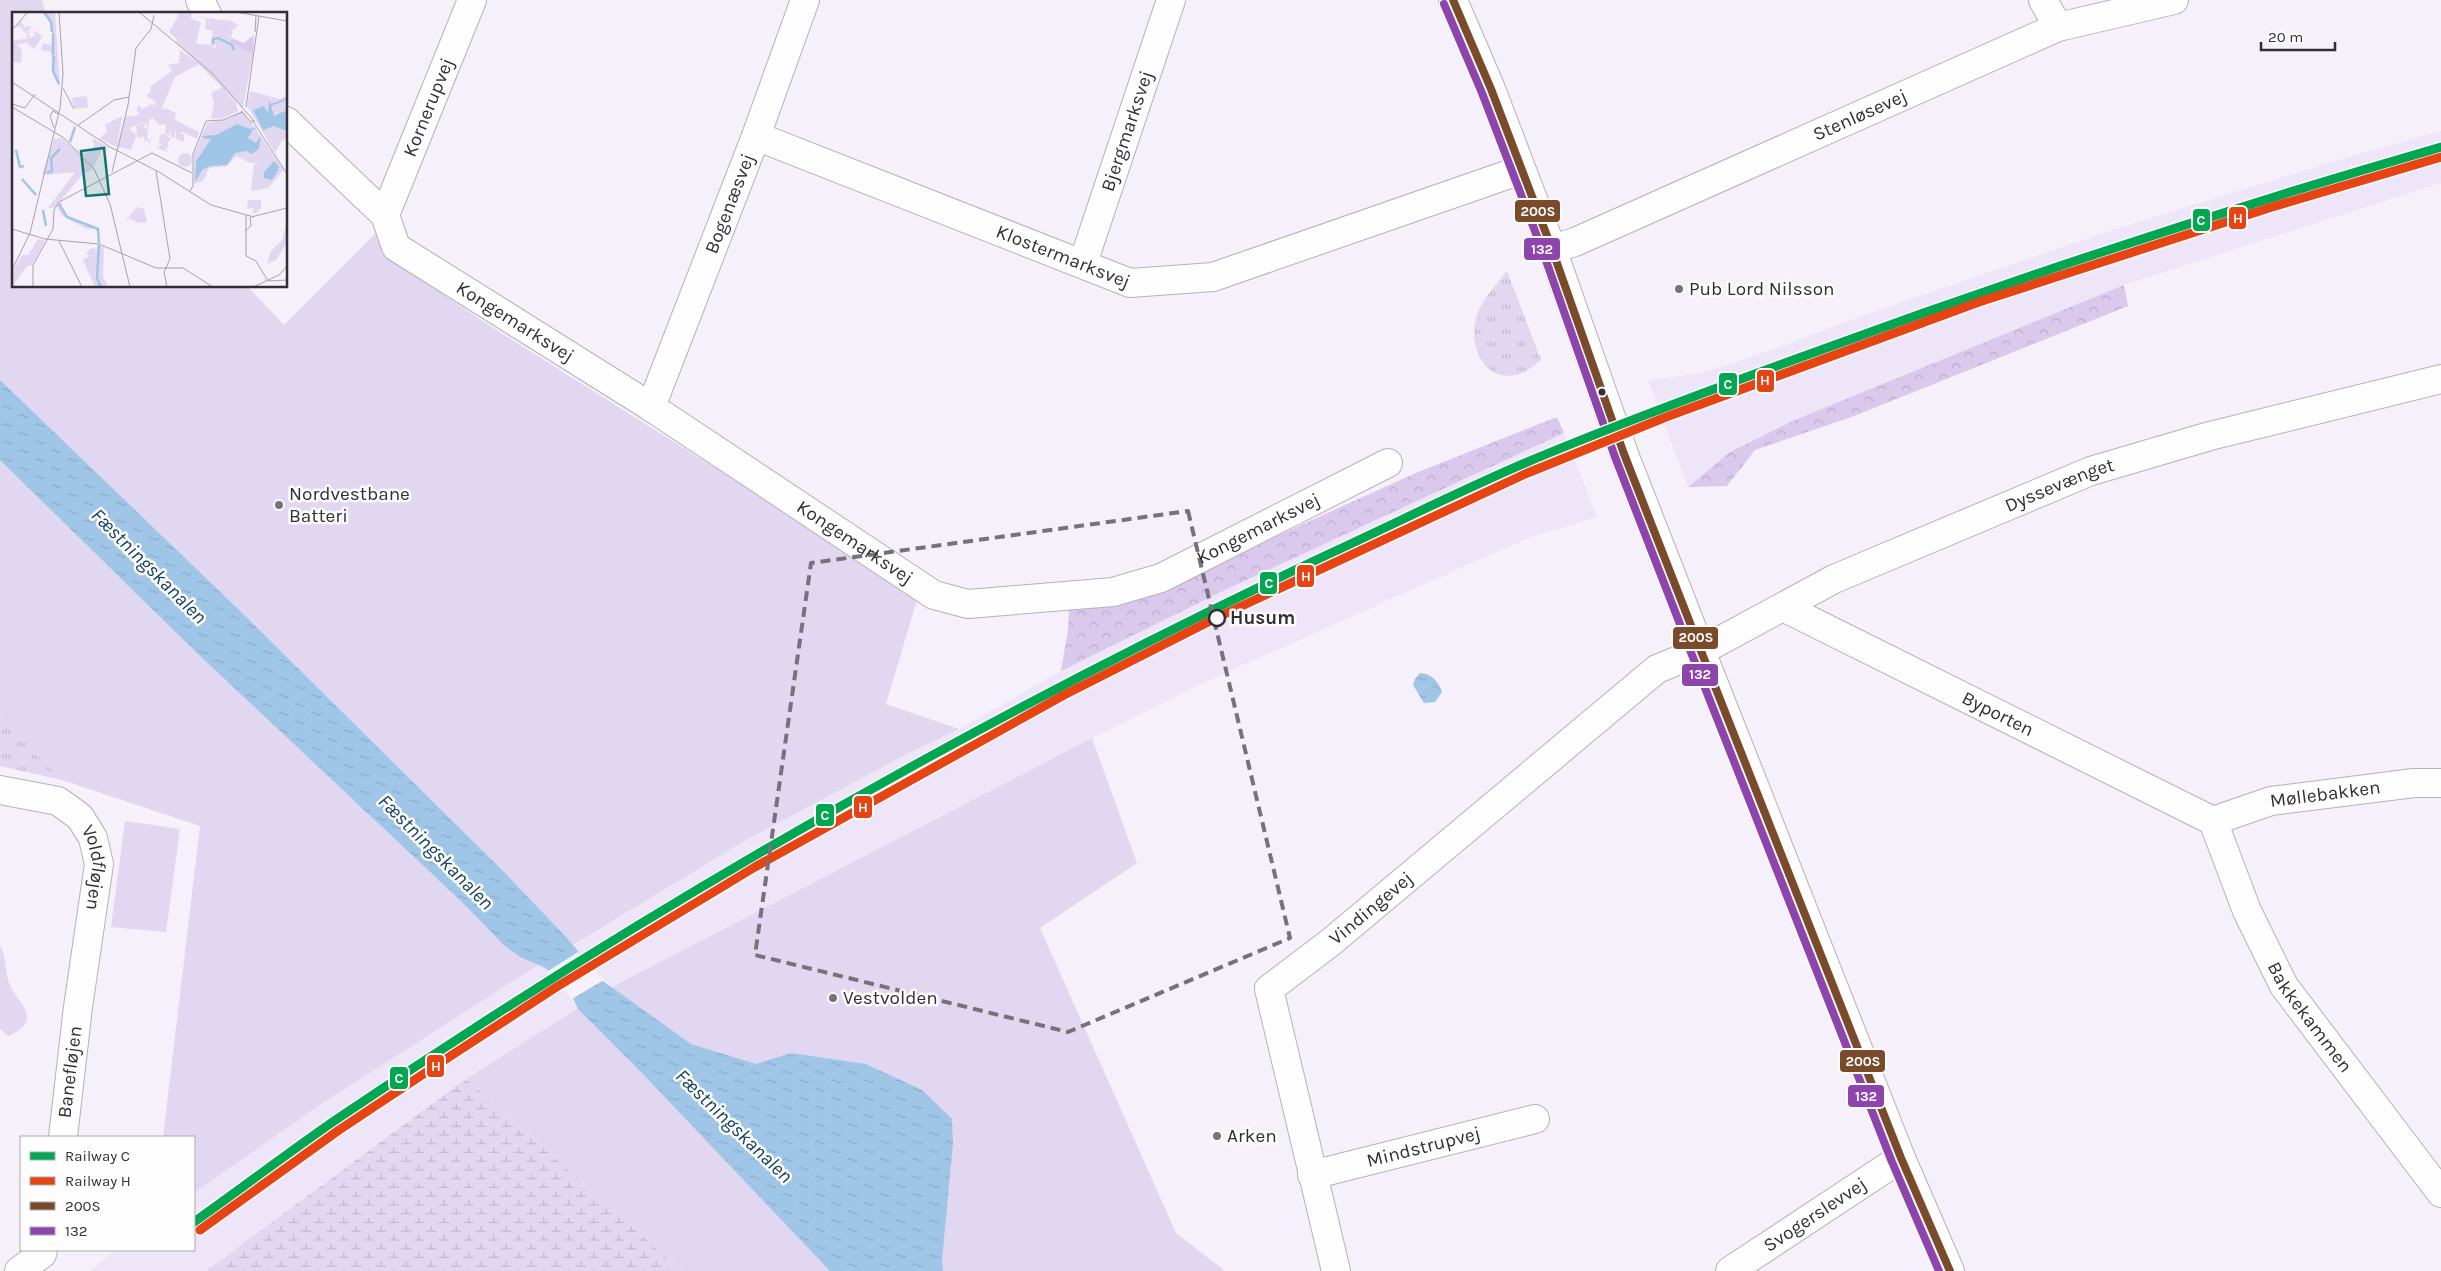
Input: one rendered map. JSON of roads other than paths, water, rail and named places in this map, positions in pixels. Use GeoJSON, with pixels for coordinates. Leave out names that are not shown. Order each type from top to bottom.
{"type":"FeatureCollection","features":[{"type":"Feature","properties":{"kind":"street"},"geometry":{"type":"LineString","coordinates":[[200,0],[206,12]]}},
{"type":"Feature","properties":{"kind":"street","name":"Kornerupvej"},"geometry":{"type":"LineString","coordinates":[[385,215],[472,0]]}},
{"type":"Feature","properties":{"kind":"street","name":"Bogenæsvej"},"geometry":{"type":"LineString","coordinates":[[651,407],[756,136],[805,0]]}},
{"type":"Feature","properties":{"kind":"street","name":"Bjergmarksvej"},"geometry":{"type":"LineString","coordinates":[[1083,262],[1171,0]]}},
{"type":"Feature","properties":{"kind":"street"},"geometry":{"type":"LineString","coordinates":[[1453,0],[1552,250],[1604,398],[1701,651],[1901,1158],[1950,1271]]}},
{"type":"Feature","properties":{"kind":"street"},"geometry":{"type":"LineString","coordinates":[[2043,0],[2058,27]]}},
{"type":"Feature","properties":{"kind":"street","name":"Stenløsevej"},"geometry":{"type":"LineString","coordinates":[[1552,250],[1584,238],[2058,27],[2174,0]]}},
{"type":"Feature","properties":{"kind":"street"},"geometry":{"type":"LineString","coordinates":[[288,123],[385,215]]}},
{"type":"Feature","properties":{"kind":"street","name":"Klostermarksvej"},"geometry":{"type":"LineString","coordinates":[[756,136],[1083,262],[1130,282],[1213,277],[1521,170]]}},
{"type":"Feature","properties":{"kind":"street","name":"Kongemarksvej"},"geometry":{"type":"LineString","coordinates":[[385,215],[396,247],[651,407],[934,595],[968,604],[1113,592],[1161,578],[1388,463]]}},
{"type":"Feature","properties":{"kind":"street","name":"Dyssevænget"},"geometry":{"type":"LineString","coordinates":[[1701,651],[1834,579],[2090,471],[2210,436],[2441,379]]}},
{"type":"Feature","properties":{"kind":"street","name":"Byporten"},"geometry":{"type":"LineString","coordinates":[[1783,607],[2213,821]]}},
{"type":"Feature","properties":{"kind":"street","name":"Vindingevej"},"geometry":{"type":"LineString","coordinates":[[1336,1271],[1269,990],[1330,942],[1657,669],[1701,651]]}},
{"type":"Feature","properties":{"kind":"street","name":"Møllebakken"},"geometry":{"type":"LineString","coordinates":[[2213,821],[2271,801],[2414,783],[2441,783]]}},
{"type":"Feature","properties":{"kind":"street","name":"Voldfløjen"},"geometry":{"type":"LineString","coordinates":[[0,790],[58,801],[80,817],[93,838],[99,864],[78,1006]]}},
{"type":"Feature","properties":{"kind":"street","name":"Bakkekammen"},"geometry":{"type":"LineString","coordinates":[[2213,821],[2247,912],[2284,986],[2441,1193]]}},
{"type":"Feature","properties":{"kind":"street","name":"Banefløjen"},"geometry":{"type":"LineString","coordinates":[[63,1136],[78,1006]]}},
{"type":"Feature","properties":{"kind":"street","name":"Mindstrupvej"},"geometry":{"type":"LineString","coordinates":[[1312,1175],[1535,1119]]}},
{"type":"Feature","properties":{"kind":"street","name":"Svogerslevvej"},"geometry":{"type":"LineString","coordinates":[[1730,1271],[1901,1158]]}},
{"type":"Feature","properties":{"kind":"street"},"geometry":{"type":"LineString","coordinates":[[19,1271],[42,1254],[43,1251]]}},
{"type":"Feature","properties":{"kind":"water","name":"Fæstningskanalen"},"geometry":{"type":"Polygon","coordinates":[[[0,380],[239,610],[503,871],[567,938],[603,981],[691,1044],[756,1064],[791,1053],[866,1064],[922,1090],[952,1119],[953,1143],[942,1261],[943,1271],[830,1271],[640,1071],[578,1009],[571,994],[546,968],[520,957],[505,946],[462,902],[196,652],[0,460],[0,380]]]}},
{"type":"Feature","properties":{"kind":"water"},"geometry":{"type":"Polygon","coordinates":[[[1420,673],[1431,677],[1440,688],[1442,692],[1435,702],[1424,703],[1413,685],[1420,673]]]}},
{"type":"Feature","properties":{"kind":"rail line","name":"C"},"geometry":{"type":"LineString","coordinates":[[195,1221],[301,1144],[456,1040],[577,963],[823,816],[1074,680],[1202,615],[1331,553],[1525,463],[1630,421],[1885,326],[2122,245],[2441,147]]}},
{"type":"Feature","properties":{"kind":"rail line","name":"H"},"geometry":{"type":"LineString","coordinates":[[200,1230],[339,1130],[449,1057],[558,986],[755,867],[1064,695],[1216,618],[1525,474],[1666,417],[1979,302],[2272,207],[2441,157]]}},
{"type":"Feature","properties":{"kind":"place","name":"Pub Lord Nilsson"},"geometry":{"type":"Point","coordinates":[1679,289]}},
{"type":"Feature","properties":{"kind":"place","name":"Nordvestbane Batteri"},"geometry":{"type":"Point","coordinates":[279,505]}},
{"type":"Feature","properties":{"kind":"place","name":"Husum"},"geometry":{"type":"Point","coordinates":[1217,618]}},
{"type":"Feature","properties":{"kind":"place","name":"Vestvolden"},"geometry":{"type":"Point","coordinates":[833,998]}},
{"type":"Feature","properties":{"kind":"place","name":"Arken"},"geometry":{"type":"Point","coordinates":[1217,1136]}}]}
